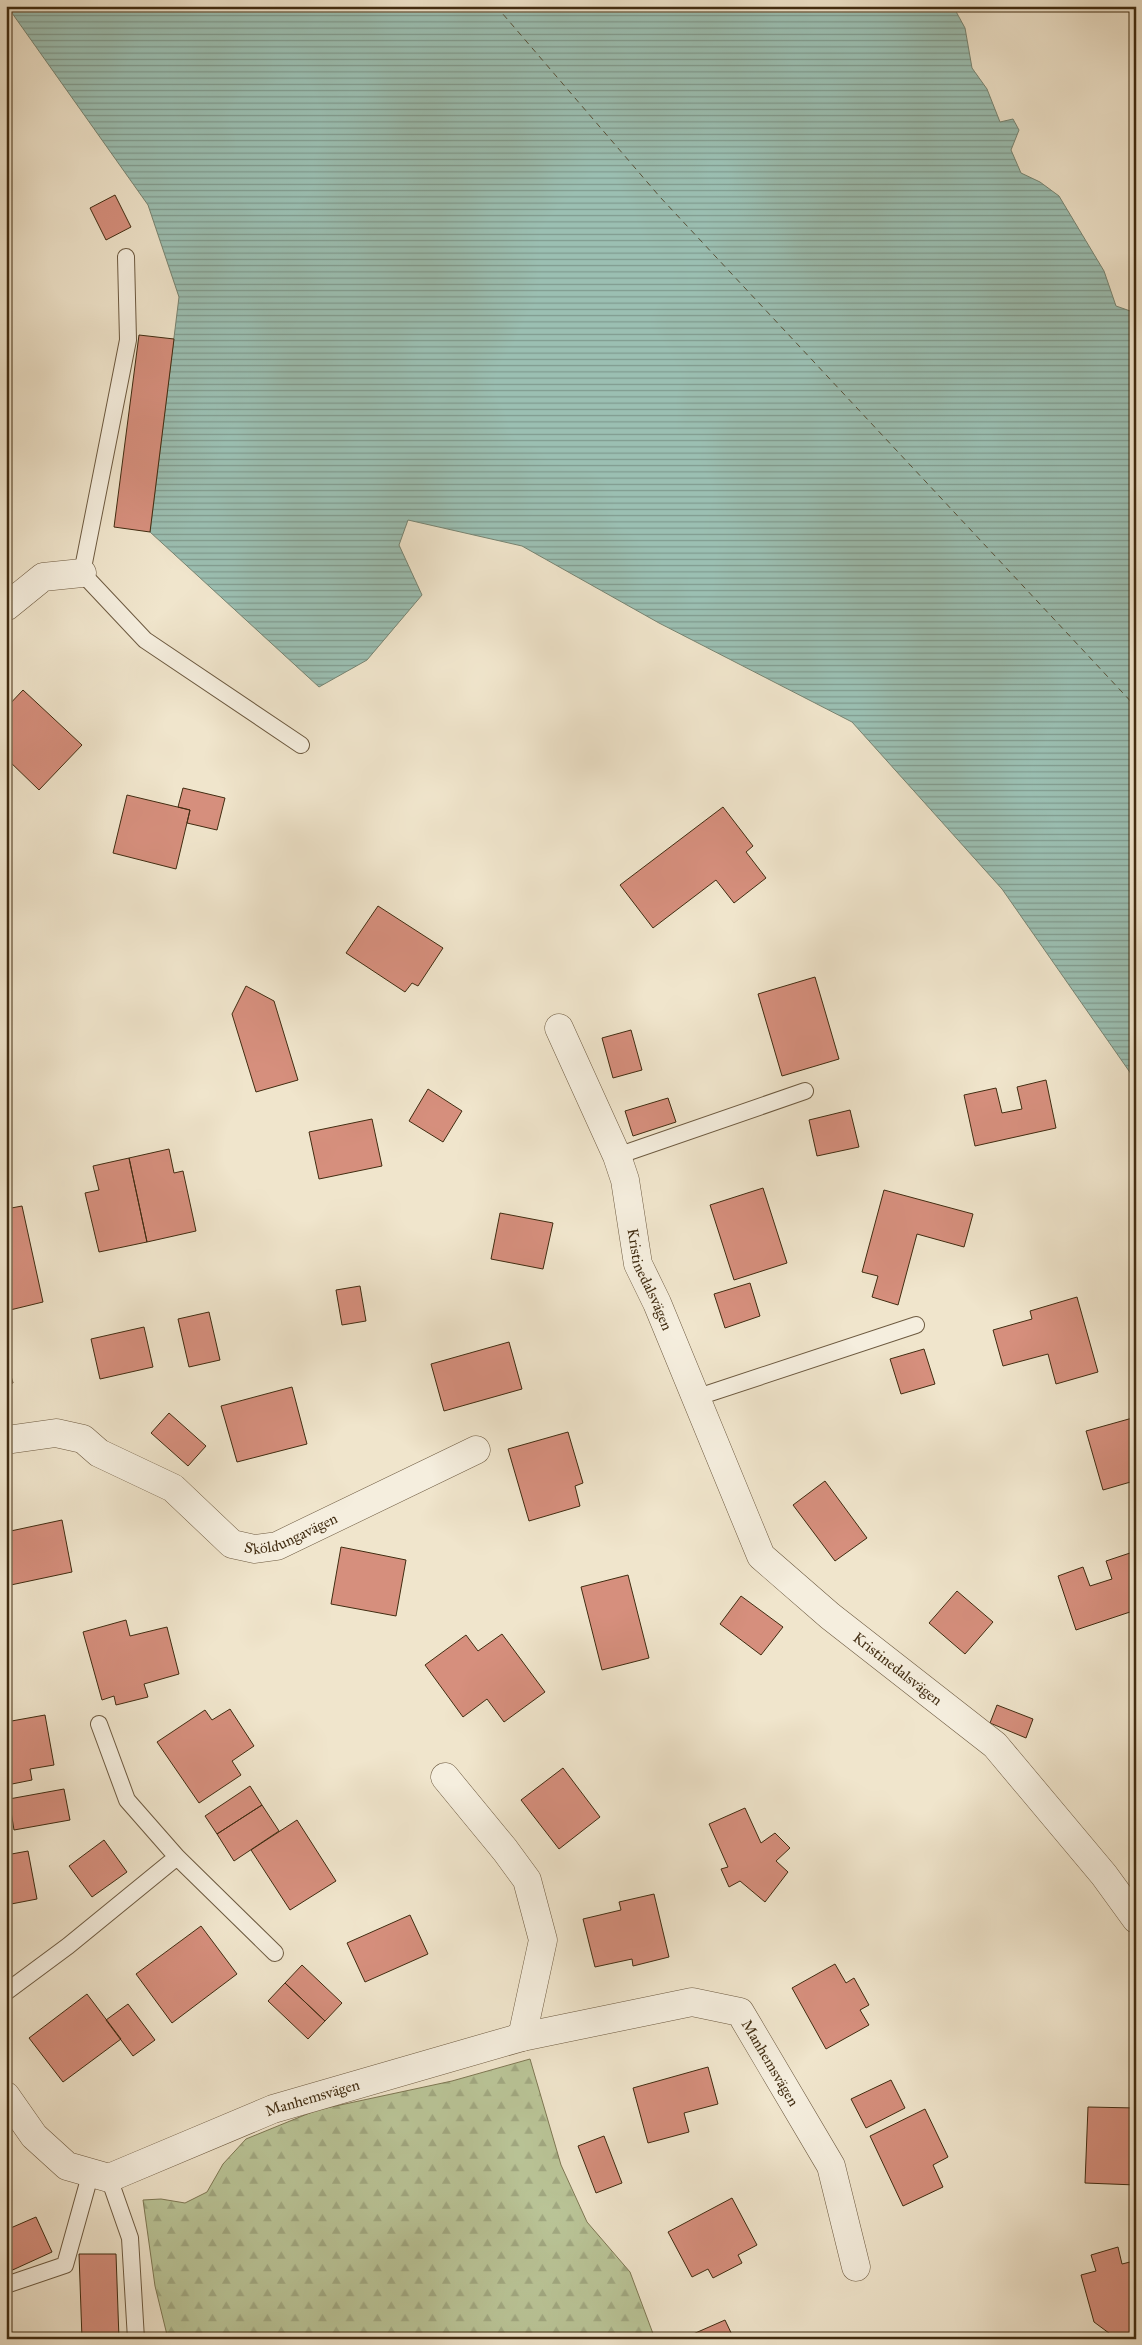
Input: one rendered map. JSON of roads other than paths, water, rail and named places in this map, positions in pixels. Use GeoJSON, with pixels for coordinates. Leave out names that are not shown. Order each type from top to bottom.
{"type":"FeatureCollection","features":[{"type":"Feature","properties":{"kind":"street"},"geometry":{"type":"LineString","coordinates":[[6,607],[43,577],[82,573]]}},
{"type":"Feature","properties":{"kind":"street","name":"Kristinedalsvägen"},"geometry":{"type":"LineString","coordinates":[[559,1028],[617,1156],[625,1180],[638,1264],[657,1303],[761,1556],[830,1616],[995,1745],[1104,1875],[1136,1919]]}},
{"type":"Feature","properties":{"kind":"street","name":"Sköldungavägen"},"geometry":{"type":"LineString","coordinates":[[6,1440],[56,1433],[83,1439],[99,1453],[173,1488],[232,1544],[255,1549],[278,1546],[476,1450]]}},
{"type":"Feature","properties":{"kind":"street"},"geometry":{"type":"LineString","coordinates":[[445,1777],[527,1880],[543,1940],[522,2037]]}},
{"type":"Feature","properties":{"kind":"street","name":"Manhemsvägen"},"geometry":{"type":"LineString","coordinates":[[100,2175],[273,2109],[522,2037],[692,2002],[740,2012],[831,2166],[856,2266]]}},
{"type":"Feature","properties":{"kind":"street"},"geometry":{"type":"LineString","coordinates":[[6,2096],[34,2136],[67,2166],[100,2175]]}},
{"type":"Feature","properties":{"kind":"lane"},"geometry":{"type":"LineString","coordinates":[[126,256],[128,340],[82,573],[145,640],[301,745]]}},
{"type":"Feature","properties":{"kind":"lane"},"geometry":{"type":"LineString","coordinates":[[617,1156],[805,1091]]}},
{"type":"Feature","properties":{"kind":"lane"},"geometry":{"type":"LineString","coordinates":[[695,1398],[916,1325]]}},
{"type":"Feature","properties":{"kind":"lane"},"geometry":{"type":"LineString","coordinates":[[99,1724],[127,1800],[177,1857],[275,1953]]}},
{"type":"Feature","properties":{"kind":"lane"},"geometry":{"type":"LineString","coordinates":[[6,1992],[68,1946],[177,1857]]}},
{"type":"Feature","properties":{"kind":"lane"},"geometry":{"type":"LineString","coordinates":[[6,2285],[65,2265],[100,2175]]}},
{"type":"Feature","properties":{"kind":"lane"},"geometry":{"type":"LineString","coordinates":[[100,2175],[130,2238],[136,2339]]}},
{"type":"Feature","properties":{"kind":"water"},"geometry":{"type":"Polygon","coordinates":[[[7,6],[953,6],[965,28],[972,68],[987,89],[1000,122],[1013,119],[1019,130],[1011,150],[1021,173],[1040,182],[1059,196],[1104,271],[1116,306],[1136,313],[1136,1081],[1002,889],[852,722],[659,623],[522,546],[408,520],[399,545],[422,595],[367,660],[319,687],[150,532],[179,297],[148,205],[7,6]]]}}]}
